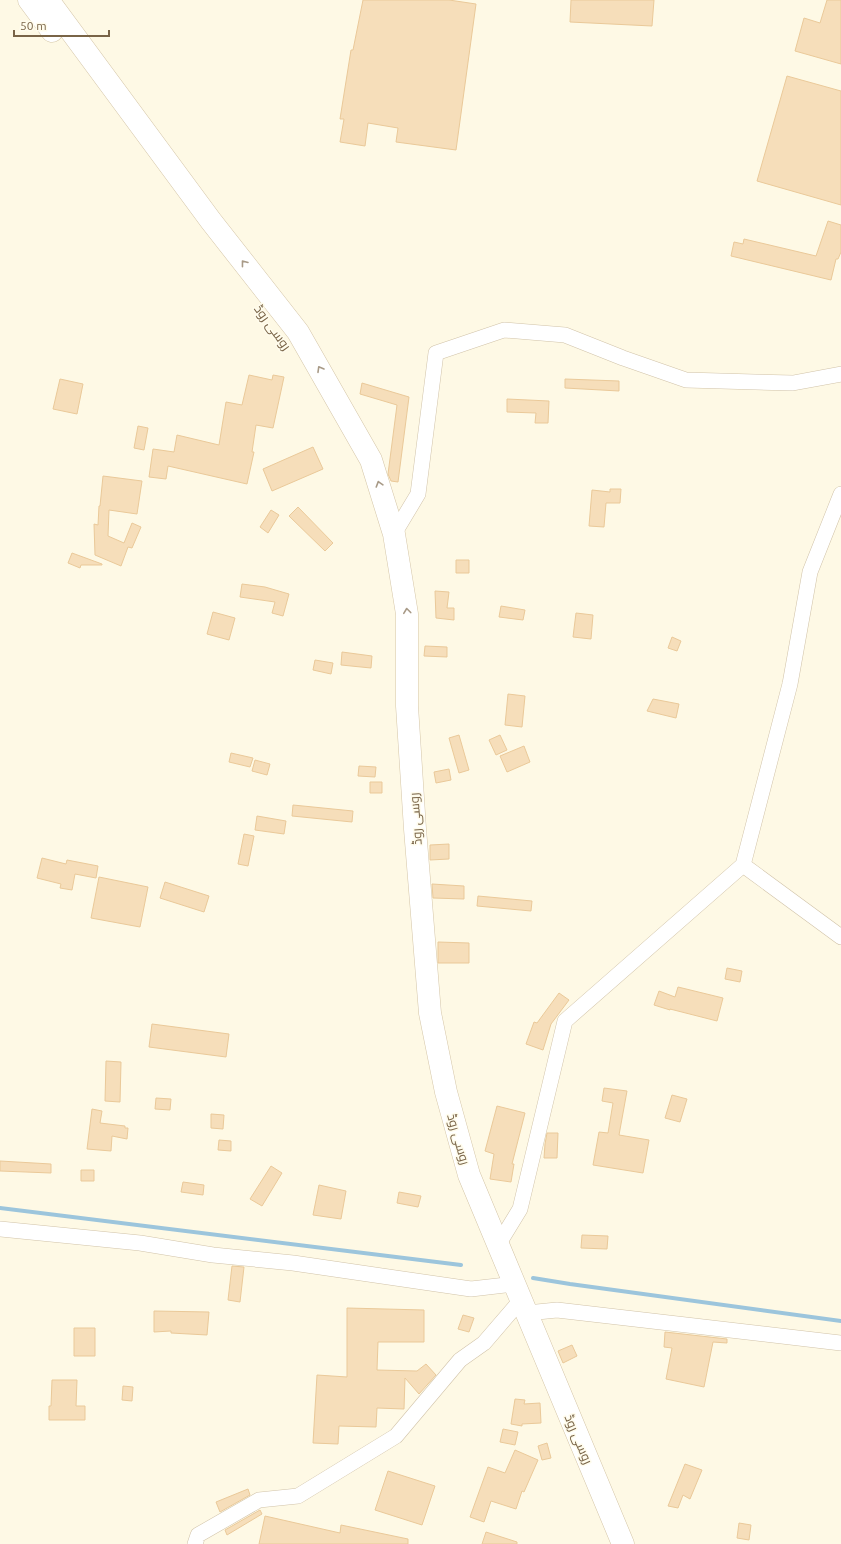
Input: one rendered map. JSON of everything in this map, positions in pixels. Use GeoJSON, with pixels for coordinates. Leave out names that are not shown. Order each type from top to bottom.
{"type":"FeatureCollection","features":[{"type":"Feature","properties":{"kind":"main road","name":"روسی روڈ"},"geometry":{"type":"LineString","coordinates":[[29,0],[198,230],[285,340],[357,466],[380,538],[407,706]]}},
{"type":"Feature","properties":{"kind":"main road","name":"روسی روڈ"},"geometry":{"type":"LineString","coordinates":[[48,0],[211,220],[298,332],[371,460],[394,534],[407,614],[407,706],[415,829],[430,1013],[446,1092],[469,1175],[623,1544]]}},
{"type":"Feature","properties":{"kind":"street"},"geometry":{"type":"LineString","coordinates":[[394,534],[418,494],[436,353],[504,330],[565,335],[686,380],[793,383],[841,374]]}},
{"type":"Feature","properties":{"kind":"street"},"geometry":{"type":"LineString","coordinates":[[498,1246],[520,1209],[565,1021],[743,865],[790,684],[810,572],[841,494]]}},
{"type":"Feature","properties":{"kind":"street"},"geometry":{"type":"LineString","coordinates":[[743,865],[841,937]]}},
{"type":"Feature","properties":{"kind":"street"},"geometry":{"type":"LineString","coordinates":[[0,1229],[140,1243],[213,1255],[293,1263],[471,1289],[521,1299],[557,1310],[841,1343]]}},
{"type":"Feature","properties":{"kind":"street"},"geometry":{"type":"LineString","coordinates":[[195,1544],[198,1535],[259,1500],[298,1496],[396,1436],[460,1360],[484,1343],[521,1299]]}},
{"type":"Feature","properties":{"kind":"building"},"geometry":{"type":"Polygon","coordinates":[[[363,0],[449,0],[476,4],[456,150],[396,142],[398,128],[368,123],[365,146],[340,142],[344,119],[340,119],[351,50],[353,50],[363,0]]]}},
{"type":"Feature","properties":{"kind":"building"},"geometry":{"type":"Polygon","coordinates":[[[571,0],[654,0],[652,26],[570,22],[571,0]]]}},
{"type":"Feature","properties":{"kind":"building"},"geometry":{"type":"Polygon","coordinates":[[[827,0],[841,0],[841,64],[795,51],[804,18],[820,23],[827,0]]]}},
{"type":"Feature","properties":{"kind":"building"},"geometry":{"type":"Polygon","coordinates":[[[787,76],[841,91],[841,205],[757,181],[787,76]]]}},
{"type":"Feature","properties":{"kind":"building"},"geometry":{"type":"Polygon","coordinates":[[[828,221],[841,225],[841,252],[838,259],[836,259],[831,280],[731,256],[734,242],[743,244],[744,239],[816,256],[828,221]]]}},
{"type":"Feature","properties":{"kind":"building"},"geometry":{"type":"Polygon","coordinates":[[[249,375],[272,380],[273,375],[284,377],[273,428],[256,425],[252,452],[254,452],[247,484],[168,466],[166,479],[149,477],[153,449],[174,452],[177,435],[219,445],[226,402],[242,405],[249,375]]]}},
{"type":"Feature","properties":{"kind":"building"},"geometry":{"type":"Polygon","coordinates":[[[60,379],[83,384],[77,414],[53,409],[60,379]]]}},
{"type":"Feature","properties":{"kind":"building"},"geometry":{"type":"Polygon","coordinates":[[[565,379],[619,381],[619,391],[565,388],[565,379]]]}},
{"type":"Feature","properties":{"kind":"building"},"geometry":{"type":"Polygon","coordinates":[[[362,383],[409,397],[398,482],[391,481],[388,474],[397,405],[360,394],[362,383]]]}},
{"type":"Feature","properties":{"kind":"building"},"geometry":{"type":"Polygon","coordinates":[[[507,399],[549,401],[548,423],[535,423],[536,413],[507,412],[507,399]]]}},
{"type":"Feature","properties":{"kind":"building"},"geometry":{"type":"Polygon","coordinates":[[[138,426],[148,428],[144,450],[134,448],[138,426]]]}},
{"type":"Feature","properties":{"kind":"building"},"geometry":{"type":"Polygon","coordinates":[[[313,447],[323,469],[272,491],[263,469],[313,447]]]}},
{"type":"Feature","properties":{"kind":"building"},"geometry":{"type":"Polygon","coordinates":[[[103,476],[142,481],[137,514],[109,510],[108,536],[124,543],[132,523],[141,527],[132,548],[128,547],[121,566],[95,555],[94,524],[98,525],[103,476]]]}},
{"type":"Feature","properties":{"kind":"building"},"geometry":{"type":"Polygon","coordinates":[[[610,489],[621,489],[620,503],[606,503],[604,527],[589,526],[592,490],[610,492],[610,489]]]}},
{"type":"Feature","properties":{"kind":"building"},"geometry":{"type":"Polygon","coordinates":[[[298,507],[333,543],[325,551],[289,516],[298,507]]]}},
{"type":"Feature","properties":{"kind":"building"},"geometry":{"type":"Polygon","coordinates":[[[271,510],[279,515],[268,533],[260,527],[271,510]]]}},
{"type":"Feature","properties":{"kind":"building"},"geometry":{"type":"Polygon","coordinates":[[[72,553],[102,565],[81,565],[80,568],[68,563],[72,553]]]}},
{"type":"Feature","properties":{"kind":"building"},"geometry":{"type":"Polygon","coordinates":[[[456,560],[469,560],[469,573],[456,573],[456,560]]]}},
{"type":"Feature","properties":{"kind":"building"},"geometry":{"type":"Polygon","coordinates":[[[242,584],[265,587],[289,594],[283,616],[272,613],[275,602],[240,597],[242,584]]]}},
{"type":"Feature","properties":{"kind":"building"},"geometry":{"type":"Polygon","coordinates":[[[435,591],[449,592],[447,608],[454,608],[454,620],[436,618],[435,591]]]}},
{"type":"Feature","properties":{"kind":"building"},"geometry":{"type":"Polygon","coordinates":[[[501,606],[525,610],[523,620],[499,617],[501,606]]]}},
{"type":"Feature","properties":{"kind":"building"},"geometry":{"type":"Polygon","coordinates":[[[213,612],[235,618],[229,640],[207,634],[213,612]]]}},
{"type":"Feature","properties":{"kind":"building"},"geometry":{"type":"Polygon","coordinates":[[[576,613],[593,615],[591,639],[573,637],[576,613]]]}},
{"type":"Feature","properties":{"kind":"building"},"geometry":{"type":"Polygon","coordinates":[[[672,637],[681,641],[677,651],[668,648],[672,637]]]}},
{"type":"Feature","properties":{"kind":"building"},"geometry":{"type":"Polygon","coordinates":[[[425,646],[447,647],[447,657],[424,656],[425,646]]]}},
{"type":"Feature","properties":{"kind":"building"},"geometry":{"type":"Polygon","coordinates":[[[342,652],[372,656],[371,668],[341,665],[342,652]]]}},
{"type":"Feature","properties":{"kind":"building"},"geometry":{"type":"Polygon","coordinates":[[[315,660],[333,663],[331,674],[313,670],[315,660]]]}},
{"type":"Feature","properties":{"kind":"building"},"geometry":{"type":"Polygon","coordinates":[[[508,694],[525,696],[522,727],[505,725],[508,694]]]}},
{"type":"Feature","properties":{"kind":"building"},"geometry":{"type":"Polygon","coordinates":[[[653,699],[679,704],[676,718],[647,711],[653,699]]]}},
{"type":"Feature","properties":{"kind":"building"},"geometry":{"type":"Polygon","coordinates":[[[459,735],[469,770],[459,773],[449,738],[459,735]]]}},
{"type":"Feature","properties":{"kind":"building"},"geometry":{"type":"Polygon","coordinates":[[[500,735],[507,750],[496,755],[489,740],[500,735]]]}},
{"type":"Feature","properties":{"kind":"building"},"geometry":{"type":"Polygon","coordinates":[[[524,746],[530,762],[507,772],[500,756],[524,746]]]}},
{"type":"Feature","properties":{"kind":"building"},"geometry":{"type":"Polygon","coordinates":[[[231,753],[253,758],[250,767],[229,762],[231,753]]]}},
{"type":"Feature","properties":{"kind":"building"},"geometry":{"type":"Polygon","coordinates":[[[255,760],[270,764],[267,775],[252,771],[255,760]]]}},
{"type":"Feature","properties":{"kind":"building"},"geometry":{"type":"Polygon","coordinates":[[[359,766],[376,767],[375,777],[358,776],[359,766]]]}},
{"type":"Feature","properties":{"kind":"building"},"geometry":{"type":"Polygon","coordinates":[[[449,769],[451,780],[436,783],[434,772],[449,769]]]}},
{"type":"Feature","properties":{"kind":"building"},"geometry":{"type":"Polygon","coordinates":[[[370,782],[382,782],[382,793],[370,793],[370,782]]]}},
{"type":"Feature","properties":{"kind":"building"},"geometry":{"type":"Polygon","coordinates":[[[293,805],[353,811],[352,822],[292,816],[293,805]]]}},
{"type":"Feature","properties":{"kind":"building"},"geometry":{"type":"Polygon","coordinates":[[[257,816],[286,821],[284,834],[255,830],[257,816]]]}},
{"type":"Feature","properties":{"kind":"building"},"geometry":{"type":"Polygon","coordinates":[[[244,834],[254,836],[248,866],[238,864],[244,834]]]}},
{"type":"Feature","properties":{"kind":"building"},"geometry":{"type":"Polygon","coordinates":[[[449,844],[449,859],[430,860],[430,845],[449,844]]]}},
{"type":"Feature","properties":{"kind":"building"},"geometry":{"type":"Polygon","coordinates":[[[42,858],[66,864],[67,860],[98,866],[96,878],[75,874],[72,890],[60,888],[61,884],[37,878],[42,858]]]}},
{"type":"Feature","properties":{"kind":"building"},"geometry":{"type":"Polygon","coordinates":[[[99,877],[148,887],[140,927],[91,918],[99,877]]]}},
{"type":"Feature","properties":{"kind":"building"},"geometry":{"type":"Polygon","coordinates":[[[165,882],[209,896],[204,912],[160,898],[165,882]]]}},
{"type":"Feature","properties":{"kind":"building"},"geometry":{"type":"Polygon","coordinates":[[[432,884],[464,886],[464,899],[433,898],[432,884]]]}},
{"type":"Feature","properties":{"kind":"building"},"geometry":{"type":"Polygon","coordinates":[[[478,896],[532,901],[531,911],[477,906],[478,896]]]}},
{"type":"Feature","properties":{"kind":"building"},"geometry":{"type":"Polygon","coordinates":[[[438,942],[469,943],[469,963],[438,963],[438,942]]]}},
{"type":"Feature","properties":{"kind":"building"},"geometry":{"type":"Polygon","coordinates":[[[727,968],[742,971],[740,982],[725,979],[727,968]]]}},
{"type":"Feature","properties":{"kind":"building"},"geometry":{"type":"Polygon","coordinates":[[[678,987],[723,998],[717,1021],[654,1005],[659,991],[675,997],[678,987]]]}},
{"type":"Feature","properties":{"kind":"building"},"geometry":{"type":"Polygon","coordinates":[[[559,993],[569,1000],[551,1024],[543,1050],[526,1044],[534,1022],[537,1023],[559,993]]]}},
{"type":"Feature","properties":{"kind":"building"},"geometry":{"type":"Polygon","coordinates":[[[152,1024],[229,1034],[226,1057],[149,1047],[152,1024]]]}},
{"type":"Feature","properties":{"kind":"building"},"geometry":{"type":"Polygon","coordinates":[[[106,1061],[121,1062],[120,1102],[105,1101],[106,1061]]]}},
{"type":"Feature","properties":{"kind":"building"},"geometry":{"type":"Polygon","coordinates":[[[604,1088],[627,1091],[619,1135],[649,1140],[643,1173],[593,1165],[599,1132],[608,1133],[613,1103],[602,1101],[604,1088]]]}},
{"type":"Feature","properties":{"kind":"building"},"geometry":{"type":"Polygon","coordinates":[[[672,1095],[687,1099],[680,1122],[665,1118],[672,1095]]]}},
{"type":"Feature","properties":{"kind":"building"},"geometry":{"type":"Polygon","coordinates":[[[156,1098],[171,1099],[170,1110],[155,1109],[156,1098]]]}},
{"type":"Feature","properties":{"kind":"building"},"geometry":{"type":"Polygon","coordinates":[[[497,1106],[525,1113],[512,1164],[514,1164],[511,1182],[490,1179],[494,1154],[485,1151],[497,1106]]]}},
{"type":"Feature","properties":{"kind":"building"},"geometry":{"type":"Polygon","coordinates":[[[92,1109],[102,1111],[100,1123],[125,1126],[125,1128],[128,1128],[127,1139],[112,1136],[111,1151],[87,1149],[92,1109]]]}},
{"type":"Feature","properties":{"kind":"building"},"geometry":{"type":"Polygon","coordinates":[[[211,1114],[224,1115],[223,1129],[211,1128],[211,1114]]]}},
{"type":"Feature","properties":{"kind":"building"},"geometry":{"type":"Polygon","coordinates":[[[547,1133],[558,1133],[557,1158],[544,1158],[547,1133]]]}},
{"type":"Feature","properties":{"kind":"building"},"geometry":{"type":"Polygon","coordinates":[[[219,1140],[231,1141],[231,1151],[218,1150],[219,1140]]]}},
{"type":"Feature","properties":{"kind":"building"},"geometry":{"type":"Polygon","coordinates":[[[0,1161],[51,1164],[51,1173],[0,1171],[0,1161]]]}},
{"type":"Feature","properties":{"kind":"building"},"geometry":{"type":"Polygon","coordinates":[[[271,1166],[282,1173],[262,1206],[250,1199],[271,1166]]]}},
{"type":"Feature","properties":{"kind":"building"},"geometry":{"type":"Polygon","coordinates":[[[81,1170],[94,1170],[94,1181],[81,1181],[81,1170]]]}},
{"type":"Feature","properties":{"kind":"building"},"geometry":{"type":"Polygon","coordinates":[[[183,1182],[204,1185],[203,1195],[181,1192],[183,1182]]]}},
{"type":"Feature","properties":{"kind":"building"},"geometry":{"type":"Polygon","coordinates":[[[319,1185],[346,1191],[341,1219],[313,1215],[319,1185]]]}},
{"type":"Feature","properties":{"kind":"building"},"geometry":{"type":"Polygon","coordinates":[[[399,1192],[421,1196],[418,1207],[397,1203],[399,1192]]]}},
{"type":"Feature","properties":{"kind":"building"},"geometry":{"type":"Polygon","coordinates":[[[582,1235],[608,1236],[607,1249],[581,1248],[582,1235]]]}},
{"type":"Feature","properties":{"kind":"building"},"geometry":{"type":"Polygon","coordinates":[[[232,1266],[244,1267],[240,1302],[228,1300],[232,1266]]]}},
{"type":"Feature","properties":{"kind":"building"},"geometry":{"type":"Polygon","coordinates":[[[347,1308],[424,1310],[424,1342],[378,1342],[377,1370],[417,1371],[426,1364],[436,1375],[419,1394],[405,1378],[404,1409],[377,1408],[376,1427],[339,1426],[338,1444],[313,1443],[317,1375],[347,1377],[347,1308]]]}},
{"type":"Feature","properties":{"kind":"building"},"geometry":{"type":"Polygon","coordinates":[[[154,1311],[209,1312],[207,1335],[171,1333],[171,1331],[154,1332],[154,1311]]]}},
{"type":"Feature","properties":{"kind":"building"},"geometry":{"type":"Polygon","coordinates":[[[463,1315],[474,1318],[469,1332],[458,1329],[463,1315]]]}},
{"type":"Feature","properties":{"kind":"building"},"geometry":{"type":"Polygon","coordinates":[[[74,1328],[95,1328],[95,1356],[74,1356],[74,1328]]]}},
{"type":"Feature","properties":{"kind":"building"},"geometry":{"type":"Polygon","coordinates":[[[665,1332],[727,1339],[727,1343],[713,1342],[704,1387],[666,1379],[672,1348],[664,1347],[665,1332]]]}},
{"type":"Feature","properties":{"kind":"building"},"geometry":{"type":"Polygon","coordinates":[[[572,1345],[577,1356],[563,1363],[558,1351],[572,1345]]]}},
{"type":"Feature","properties":{"kind":"building"},"geometry":{"type":"Polygon","coordinates":[[[52,1380],[77,1380],[76,1406],[85,1406],[85,1420],[49,1420],[52,1380]]]}},
{"type":"Feature","properties":{"kind":"building"},"geometry":{"type":"Polygon","coordinates":[[[123,1386],[133,1387],[132,1401],[122,1400],[123,1386]]]}},
{"type":"Feature","properties":{"kind":"building"},"geometry":{"type":"Polygon","coordinates":[[[515,1399],[525,1400],[524,1404],[540,1403],[541,1423],[522,1424],[522,1426],[511,1424],[515,1399]]]}},
{"type":"Feature","properties":{"kind":"building"},"geometry":{"type":"Polygon","coordinates":[[[503,1429],[518,1432],[515,1445],[500,1442],[503,1429]]]}},
{"type":"Feature","properties":{"kind":"building"},"geometry":{"type":"Polygon","coordinates":[[[547,1443],[551,1458],[542,1460],[538,1446],[547,1443]]]}},
{"type":"Feature","properties":{"kind":"building"},"geometry":{"type":"Polygon","coordinates":[[[515,1450],[538,1460],[524,1492],[522,1491],[516,1509],[491,1501],[484,1522],[470,1517],[488,1467],[505,1473],[515,1450]]]}},
{"type":"Feature","properties":{"kind":"building"},"geometry":{"type":"Polygon","coordinates":[[[685,1464],[702,1470],[690,1499],[683,1495],[678,1508],[668,1506],[685,1464]]]}},
{"type":"Feature","properties":{"kind":"building"},"geometry":{"type":"Polygon","coordinates":[[[388,1471],[435,1486],[422,1525],[375,1510],[388,1471]]]}},
{"type":"Feature","properties":{"kind":"building"},"geometry":{"type":"Polygon","coordinates":[[[248,1489],[250,1495],[220,1512],[216,1502],[248,1489]]]}},
{"type":"Feature","properties":{"kind":"building"},"geometry":{"type":"Polygon","coordinates":[[[260,1510],[262,1514],[227,1535],[225,1530],[260,1510]]]}},
{"type":"Feature","properties":{"kind":"building"},"geometry":{"type":"Polygon","coordinates":[[[265,1516],[340,1533],[341,1525],[408,1539],[408,1544],[259,1544],[265,1516]]]}},
{"type":"Feature","properties":{"kind":"building"},"geometry":{"type":"Polygon","coordinates":[[[739,1523],[751,1525],[749,1540],[737,1538],[739,1523]]]}},
{"type":"Feature","properties":{"kind":"building"},"geometry":{"type":"Polygon","coordinates":[[[486,1532],[517,1542],[517,1544],[482,1544],[486,1532]]]}},
{"type":"Feature","properties":{"kind":"waterway"},"geometry":{"type":"LineString","coordinates":[[0,1208],[461,1265]]}},
{"type":"Feature","properties":{"kind":"waterway"},"geometry":{"type":"LineString","coordinates":[[533,1278],[841,1321]]}}]}
